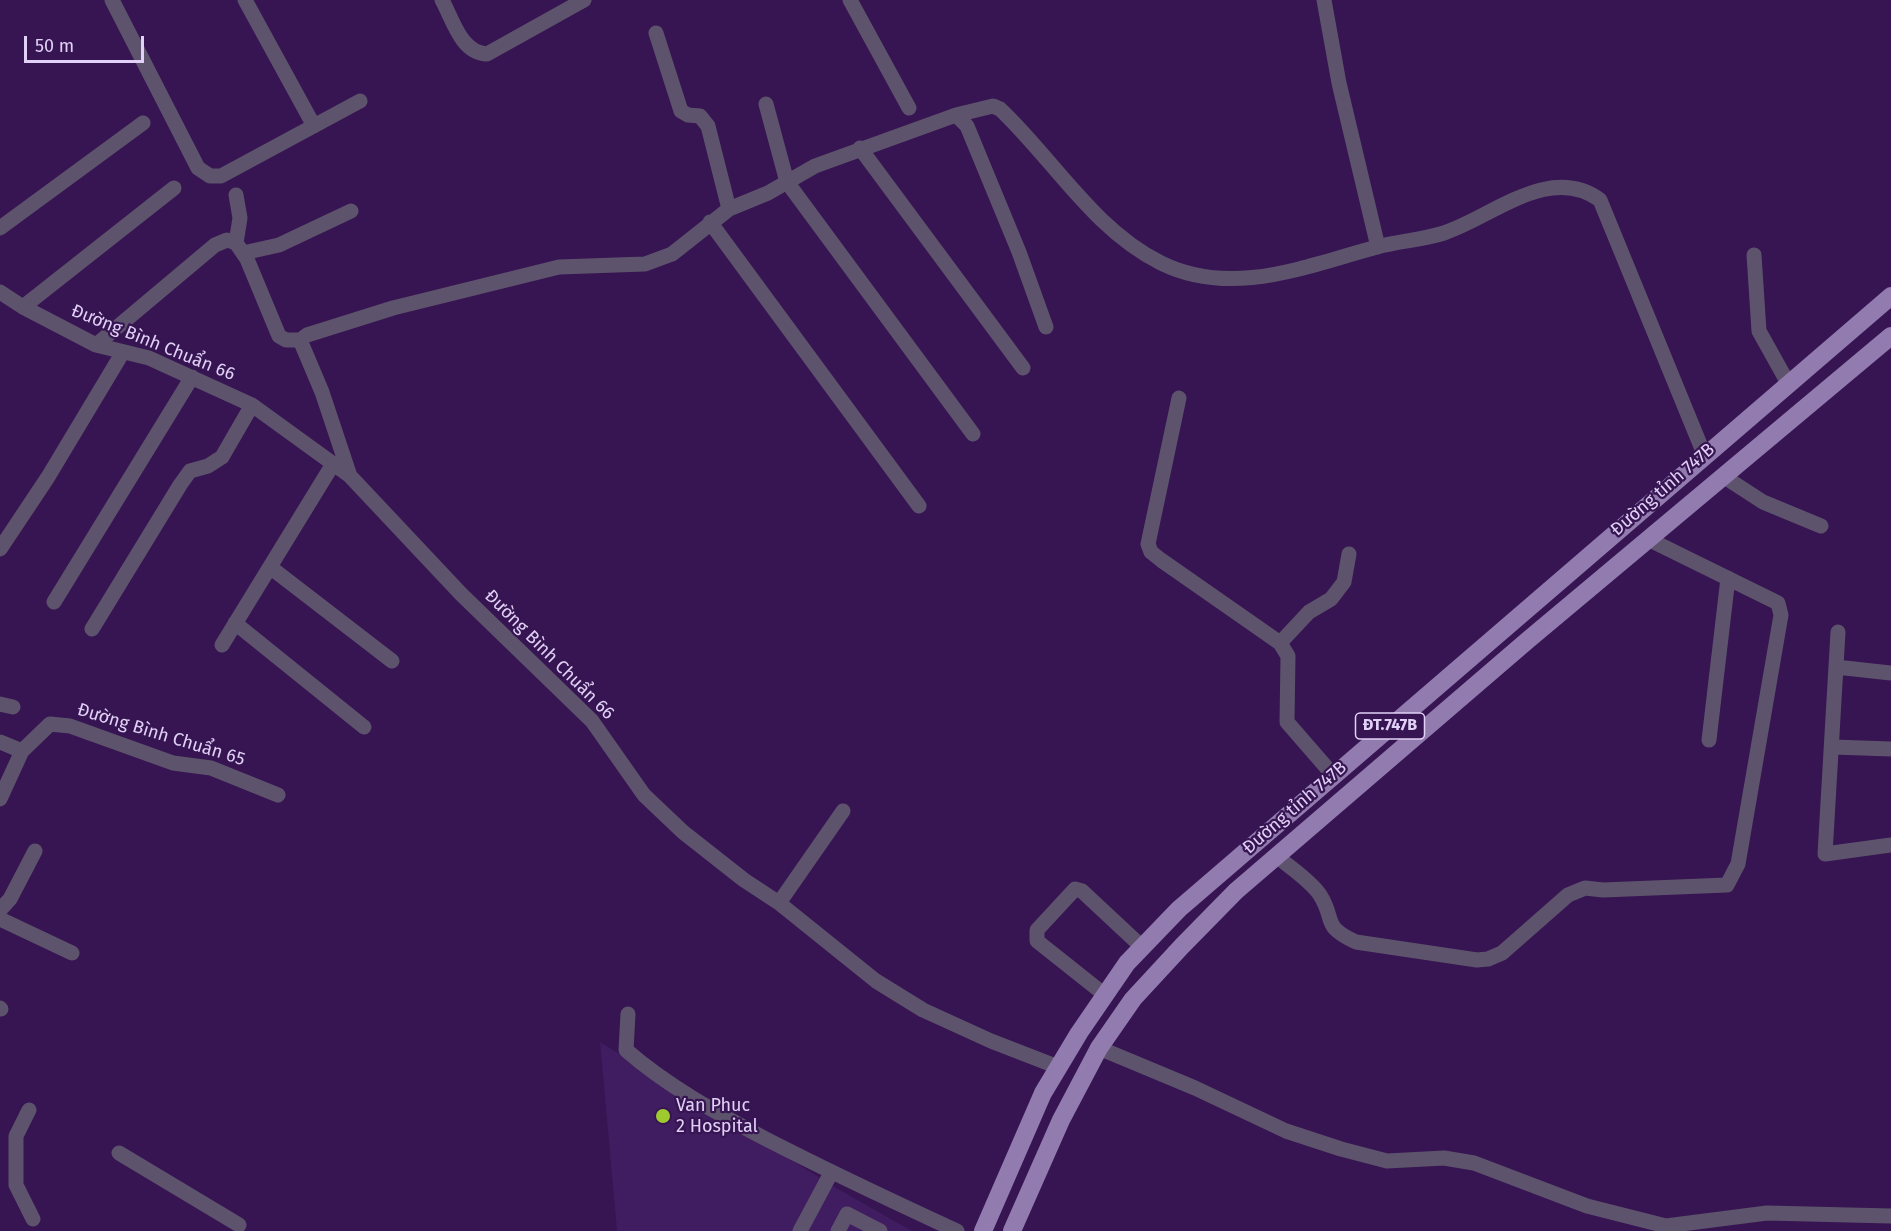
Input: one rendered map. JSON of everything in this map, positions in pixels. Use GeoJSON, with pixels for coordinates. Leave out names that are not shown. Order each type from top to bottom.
{"type":"FeatureCollection","features":[{"type":"Feature","properties":{"kind":"main road","name":"Đường tỉnh 747B"},"geometry":{"type":"LineString","coordinates":[[983,1231],[1043,1093],[1105,995],[1127,963],[1142,947],[1179,909],[1704,454],[1891,296]]}},
{"type":"Feature","properties":{"kind":"main road","name":"Đường tỉnh 747B"},"geometry":{"type":"LineString","coordinates":[[1011,1231],[1061,1120],[1099,1048],[1132,999],[1236,891],[1497,666],[1891,336]]}},
{"type":"Feature","properties":{"kind":"main road"},"geometry":{"type":"LineString","coordinates":[[1482,646],[1497,666]]}},
{"type":"Feature","properties":{"kind":"street"},"geometry":{"type":"LineString","coordinates":[[112,0],[198,168],[206,175],[221,176],[360,101]]}},
{"type":"Feature","properties":{"kind":"street"},"geometry":{"type":"LineString","coordinates":[[245,0],[314,126]]}},
{"type":"Feature","properties":{"kind":"street"},"geometry":{"type":"LineString","coordinates":[[442,0],[468,49],[478,54],[487,54],[584,0]]}},
{"type":"Feature","properties":{"kind":"street"},"geometry":{"type":"LineString","coordinates":[[850,0],[909,108]]}},
{"type":"Feature","properties":{"kind":"street"},"geometry":{"type":"LineString","coordinates":[[1324,0],[1339,83],[1378,247]]}},
{"type":"Feature","properties":{"kind":"street"},"geometry":{"type":"LineString","coordinates":[[656,33],[681,111],[688,115],[700,116],[708,126],[729,209]]}},
{"type":"Feature","properties":{"kind":"street"},"geometry":{"type":"LineString","coordinates":[[766,104],[787,182],[973,434]]}},
{"type":"Feature","properties":{"kind":"street"},"geometry":{"type":"LineString","coordinates":[[236,195],[240,218],[239,248],[279,336],[286,340],[300,340],[307,335],[393,308],[559,267],[645,264],[672,254],[729,209],[815,166],[956,115],[993,106],[1000,109],[1082,201],[1121,235],[1160,262],[1196,276],[1232,280],[1267,277],[1378,247],[1445,232],[1498,207],[1547,189],[1567,187],[1592,194],[1600,200],[1704,454]]}},
{"type":"Feature","properties":{"kind":"street"},"geometry":{"type":"LineString","coordinates":[[956,115],[967,126],[1019,252],[1046,327]]}},
{"type":"Feature","properties":{"kind":"street"},"geometry":{"type":"LineString","coordinates":[[0,228],[143,123]]}},
{"type":"Feature","properties":{"kind":"street"},"geometry":{"type":"LineString","coordinates":[[860,148],[1023,368]]}},
{"type":"Feature","properties":{"kind":"street"},"geometry":{"type":"LineString","coordinates":[[23,307],[174,188]]}},
{"type":"Feature","properties":{"kind":"street"},"geometry":{"type":"LineString","coordinates":[[96,345],[215,245],[227,240],[239,248],[279,245],[351,211]]}},
{"type":"Feature","properties":{"kind":"street"},"geometry":{"type":"LineString","coordinates":[[710,222],[919,507]]}},
{"type":"Feature","properties":{"kind":"street"},"geometry":{"type":"LineString","coordinates":[[1754,255],[1759,331],[1788,383]]}},
{"type":"Feature","properties":{"kind":"street","name":"Đường Bình Chuẩn 66"},"geometry":{"type":"LineString","coordinates":[[0,292],[23,307],[96,345],[149,358],[252,405],[350,476],[461,594],[592,721],[644,795],[692,839],[744,880],[779,903],[876,981],[923,1010],[991,1041],[1058,1067]]}},
{"type":"Feature","properties":{"kind":"street"},"geometry":{"type":"LineString","coordinates":[[300,340],[322,392],[350,476]]}},
{"type":"Feature","properties":{"kind":"street"},"geometry":{"type":"LineString","coordinates":[[0,549],[48,477],[123,352]]}},
{"type":"Feature","properties":{"kind":"street"},"geometry":{"type":"LineString","coordinates":[[54,602],[192,377]]}},
{"type":"Feature","properties":{"kind":"street"},"geometry":{"type":"LineString","coordinates":[[1179,398],[1148,544],[1151,552],[1280,643],[1288,656],[1285,712],[1287,722],[1333,776]]}},
{"type":"Feature","properties":{"kind":"street"},"geometry":{"type":"LineString","coordinates":[[92,629],[190,471],[208,466],[222,457],[252,405]]}},
{"type":"Feature","properties":{"kind":"street"},"geometry":{"type":"LineString","coordinates":[[222,645],[333,464]]}},
{"type":"Feature","properties":{"kind":"street"},"geometry":{"type":"LineString","coordinates":[[1723,476],[1763,502],[1821,526]]}},
{"type":"Feature","properties":{"kind":"street"},"geometry":{"type":"LineString","coordinates":[[1276,856],[1320,896],[1332,928],[1340,935],[1356,942],[1477,960],[1502,953],[1568,895],[1585,888],[1603,890],[1727,885],[1738,864],[1781,615],[1778,603],[1648,539]]}},
{"type":"Feature","properties":{"kind":"street"},"geometry":{"type":"LineString","coordinates":[[1280,643],[1309,612],[1331,599],[1344,582],[1349,554]]}},
{"type":"Feature","properties":{"kind":"street"},"geometry":{"type":"LineString","coordinates":[[270,567],[392,661]]}},
{"type":"Feature","properties":{"kind":"street"},"geometry":{"type":"LineString","coordinates":[[1709,740],[1728,578]]}},
{"type":"Feature","properties":{"kind":"street"},"geometry":{"type":"LineString","coordinates":[[235,623],[364,727]]}},
{"type":"Feature","properties":{"kind":"street"},"geometry":{"type":"LineString","coordinates":[[1838,632],[1825,854],[1891,845]]}},
{"type":"Feature","properties":{"kind":"street"},"geometry":{"type":"LineString","coordinates":[[1836,667],[1891,673]]}},
{"type":"Feature","properties":{"kind":"street","name":"Đường Bình Chuẩn 65"},"geometry":{"type":"LineString","coordinates":[[0,799],[22,751],[50,724],[70,726],[173,763],[211,768],[278,795]]}},
{"type":"Feature","properties":{"kind":"street"},"geometry":{"type":"LineString","coordinates":[[0,742],[22,751]]}},
{"type":"Feature","properties":{"kind":"street"},"geometry":{"type":"LineString","coordinates":[[1833,747],[1891,749]]}},
{"type":"Feature","properties":{"kind":"street"},"geometry":{"type":"LineString","coordinates":[[779,903],[843,811]]}},
{"type":"Feature","properties":{"kind":"street"},"geometry":{"type":"LineString","coordinates":[[0,910],[10,899],[35,851]]}},
{"type":"Feature","properties":{"kind":"street"},"geometry":{"type":"LineString","coordinates":[[1105,995],[1037,941],[1037,930],[1075,889],[1082,891],[1142,947]]}},
{"type":"Feature","properties":{"kind":"street"},"geometry":{"type":"LineString","coordinates":[[0,919],[72,953]]}},
{"type":"Feature","properties":{"kind":"street"},"geometry":{"type":"LineString","coordinates":[[628,1014],[626,1050],[641,1063],[716,1113],[831,1173],[957,1231]]}},
{"type":"Feature","properties":{"kind":"street"},"geometry":{"type":"LineString","coordinates":[[1099,1048],[1195,1088],[1286,1131],[1341,1149],[1387,1161],[1444,1158],[1474,1162],[1587,1206],[1666,1226],[1767,1213],[1891,1216]]}},
{"type":"Feature","properties":{"kind":"street"},"geometry":{"type":"LineString","coordinates":[[29,1110],[16,1136],[16,1185],[33,1220]]}},
{"type":"Feature","properties":{"kind":"street"},"geometry":{"type":"LineString","coordinates":[[119,1153],[239,1225]]}},
{"type":"Feature","properties":{"kind":"street"},"geometry":{"type":"LineString","coordinates":[[800,1231],[831,1173]]}},
{"type":"Feature","properties":{"kind":"street"},"geometry":{"type":"LineString","coordinates":[[837,1231],[846,1214],[880,1231]]}},
{"type":"Feature","properties":{"kind":"shaded area","name":"Van Phuc 2 Hospital"},"geometry":{"type":"Polygon","coordinates":[[[600,1042],[838,1189],[912,1231],[617,1231],[600,1042]]]}},
{"type":"Feature","properties":{"kind":"place","name":"Van Phuc 2 Hospital"},"geometry":{"type":"Point","coordinates":[663,1116]}}]}
